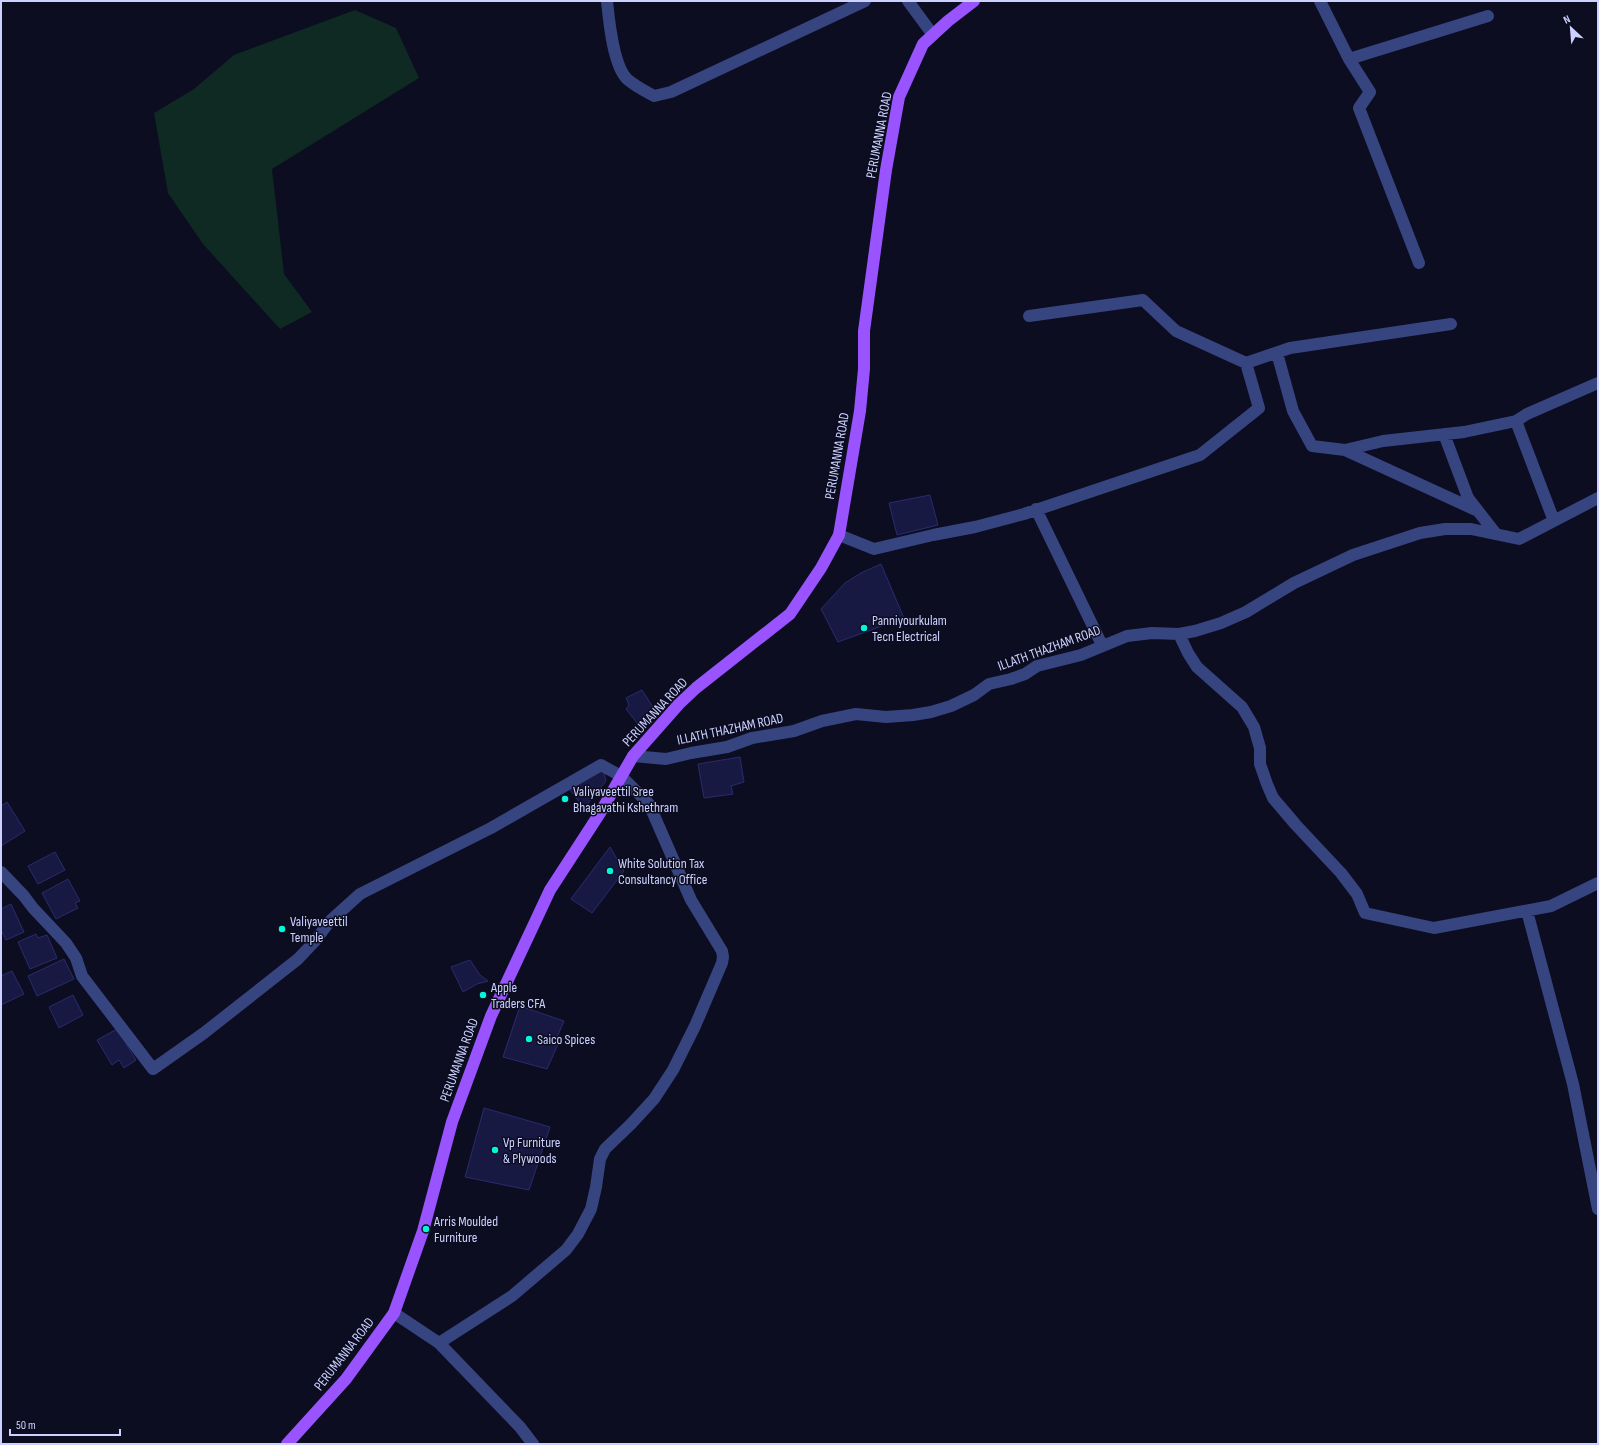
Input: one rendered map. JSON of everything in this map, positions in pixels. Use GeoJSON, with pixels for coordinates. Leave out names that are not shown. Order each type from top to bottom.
{"type":"FeatureCollection","features":[{"type":"Feature","properties":{"kind":"main road","name":"PERUMANNA ROAD"},"geometry":{"type":"LineString","coordinates":[[287,1444],[346,1379],[394,1313],[423,1231],[452,1122],[491,1016],[550,890],[633,756],[690,693],[790,614],[821,568],[839,535],[860,411],[864,369],[864,331],[886,170],[899,97],[923,44],[948,21],[974,1]]}},
{"type":"Feature","properties":{"kind":"street"},"geometry":{"type":"LineString","coordinates":[[607,1],[612,42],[626,78],[654,96],[671,92],[865,1]]}},
{"type":"Feature","properties":{"kind":"street"},"geometry":{"type":"LineString","coordinates":[[908,1],[933,35]]}},
{"type":"Feature","properties":{"kind":"street"},"geometry":{"type":"LineString","coordinates":[[1320,1],[1349,59],[1370,92],[1359,108],[1419,263]]}},
{"type":"Feature","properties":{"kind":"street"},"geometry":{"type":"LineString","coordinates":[[1349,59],[1488,16]]}},
{"type":"Feature","properties":{"kind":"street"},"geometry":{"type":"LineString","coordinates":[[1030,316],[1143,300],[1176,331],[1246,363],[1290,348],[1451,324]]}},
{"type":"Feature","properties":{"kind":"street"},"geometry":{"type":"LineString","coordinates":[[1277,353],[1293,411],[1312,446],[1344,450],[1478,511]]}},
{"type":"Feature","properties":{"kind":"street"},"geometry":{"type":"LineString","coordinates":[[839,535],[874,549],[933,535],[976,527],[1036,509],[1200,455],[1259,408],[1246,363]]}},
{"type":"Feature","properties":{"kind":"street"},"geometry":{"type":"LineString","coordinates":[[1344,450],[1383,441],[1464,432],[1516,421],[1527,414],[1598,382]]}},
{"type":"Feature","properties":{"kind":"street"},"geometry":{"type":"LineString","coordinates":[[1516,421],[1554,521]]}},
{"type":"Feature","properties":{"kind":"street"},"geometry":{"type":"LineString","coordinates":[[1444,434],[1468,498],[1496,534]]}},
{"type":"Feature","properties":{"kind":"street","name":"ILLATH THAZHAM ROAD"},"geometry":{"type":"LineString","coordinates":[[633,756],[666,758],[727,748],[752,738],[794,731],[822,721],[856,714],[886,717],[931,712],[951,706],[974,695],[990,684],[1010,680],[1025,674],[1037,666],[1081,655],[1102,645],[1127,636],[1152,633],[1179,634],[1195,631],[1246,612],[1311,574],[1353,555],[1420,533],[1445,529],[1471,529],[1519,539],[1598,498]]}},
{"type":"Feature","properties":{"kind":"street"},"geometry":{"type":"LineString","coordinates":[[1036,509],[1102,645]]}},
{"type":"Feature","properties":{"kind":"street"},"geometry":{"type":"LineString","coordinates":[[1179,634],[1197,667],[1242,707],[1254,726],[1260,748],[1260,764],[1273,798],[1341,873],[1357,894],[1365,913],[1434,928],[1551,906],[1598,883]]}},
{"type":"Feature","properties":{"kind":"street"},"geometry":{"type":"LineString","coordinates":[[1,872],[6,884],[24,896],[69,948],[76,958],[82,976],[153,1069],[204,1033],[298,959],[315,941],[330,921],[360,894],[492,828],[601,765],[621,776],[649,804],[691,900],[722,951],[722,963],[695,1026],[673,1070],[654,1099],[605,1149],[600,1159],[591,1209],[578,1234],[566,1250],[512,1296],[440,1343]]}},
{"type":"Feature","properties":{"kind":"street"},"geometry":{"type":"LineString","coordinates":[[1527,911],[1573,1084],[1598,1209]]}},
{"type":"Feature","properties":{"kind":"street"},"geometry":{"type":"LineString","coordinates":[[394,1313],[440,1343],[520,1427],[533,1444]]}},
{"type":"Feature","properties":{"kind":"green space"},"geometry":{"type":"Polygon","coordinates":[[[355,10],[396,28],[419,78],[272,169],[284,274],[312,312],[280,329],[203,244],[168,193],[154,113],[194,89],[234,55],[355,10]]]}},
{"type":"Feature","properties":{"kind":"building"},"geometry":{"type":"Polygon","coordinates":[[[930,495],[938,525],[897,535],[889,503],[930,495]]]}},
{"type":"Feature","properties":{"kind":"building"},"geometry":{"type":"Polygon","coordinates":[[[881,564],[904,618],[838,642],[821,609],[845,583],[861,573],[881,564]]]}},
{"type":"Feature","properties":{"kind":"building"},"geometry":{"type":"Polygon","coordinates":[[[642,690],[656,712],[641,728],[626,709],[629,705],[626,698],[642,690]]]}},
{"type":"Feature","properties":{"kind":"building"},"geometry":{"type":"Polygon","coordinates":[[[740,757],[744,782],[731,786],[733,794],[704,798],[698,764],[740,757]]]}},
{"type":"Feature","properties":{"kind":"building"},"geometry":{"type":"Polygon","coordinates":[[[603,769],[606,781],[584,808],[567,786],[603,769]]]}},
{"type":"Feature","properties":{"kind":"building"},"geometry":{"type":"Polygon","coordinates":[[[7,802],[25,831],[1,846],[1,806],[7,802]]]}},
{"type":"Feature","properties":{"kind":"building"},"geometry":{"type":"Polygon","coordinates":[[[610,847],[624,871],[592,913],[571,899],[610,847]]]}},
{"type":"Feature","properties":{"kind":"building"},"geometry":{"type":"Polygon","coordinates":[[[55,852],[65,870],[38,884],[28,866],[55,852]]]}},
{"type":"Feature","properties":{"kind":"building"},"geometry":{"type":"Polygon","coordinates":[[[68,879],[80,901],[75,903],[78,908],[56,919],[42,893],[68,879]]]}},
{"type":"Feature","properties":{"kind":"building"},"geometry":{"type":"Polygon","coordinates":[[[11,904],[24,932],[6,940],[1,930],[1,909],[11,904]]]}},
{"type":"Feature","properties":{"kind":"building"},"geometry":{"type":"Polygon","coordinates":[[[36,934],[38,938],[47,935],[57,958],[30,969],[18,942],[36,934]]]}},
{"type":"Feature","properties":{"kind":"building"},"geometry":{"type":"Polygon","coordinates":[[[64,959],[74,979],[37,996],[28,976],[64,959]]]}},
{"type":"Feature","properties":{"kind":"building"},"geometry":{"type":"Polygon","coordinates":[[[470,960],[480,975],[488,981],[477,984],[463,992],[451,967],[470,960]]]}},
{"type":"Feature","properties":{"kind":"building"},"geometry":{"type":"Polygon","coordinates":[[[12,971],[24,994],[1,1005],[1,976],[12,971]]]}},
{"type":"Feature","properties":{"kind":"building"},"geometry":{"type":"Polygon","coordinates":[[[73,995],[83,1015],[59,1028],[49,1007],[73,995]]]}},
{"type":"Feature","properties":{"kind":"building"},"geometry":{"type":"Polygon","coordinates":[[[520,1006],[564,1021],[555,1042],[559,1042],[547,1069],[503,1057],[520,1006]]]}},
{"type":"Feature","properties":{"kind":"building"},"geometry":{"type":"Polygon","coordinates":[[[117,1029],[136,1060],[124,1068],[119,1060],[112,1065],[97,1040],[117,1029]]]}},
{"type":"Feature","properties":{"kind":"building"},"geometry":{"type":"Polygon","coordinates":[[[484,1108],[550,1127],[529,1190],[465,1177],[484,1108]]]}},
{"type":"Feature","properties":{"kind":"place","name":"Panniyourkulam Tecn Electrical"},"geometry":{"type":"Point","coordinates":[864,628]}},
{"type":"Feature","properties":{"kind":"place","name":"Valiyaveettil Sree Bhagavathi Kshethram"},"geometry":{"type":"Point","coordinates":[565,799]}},
{"type":"Feature","properties":{"kind":"place","name":"White Solution Tax Consultancy Office"},"geometry":{"type":"Point","coordinates":[610,871]}},
{"type":"Feature","properties":{"kind":"place","name":"Valiyaveettil Temple"},"geometry":{"type":"Point","coordinates":[282,929]}},
{"type":"Feature","properties":{"kind":"place","name":"Apple Traders CFA"},"geometry":{"type":"Point","coordinates":[483,995]}},
{"type":"Feature","properties":{"kind":"place","name":"Saico Spices"},"geometry":{"type":"Point","coordinates":[529,1039]}},
{"type":"Feature","properties":{"kind":"place","name":"Vp Furniture & Plywoods"},"geometry":{"type":"Point","coordinates":[495,1150]}},
{"type":"Feature","properties":{"kind":"place","name":"Arris Moulded Furniture"},"geometry":{"type":"Point","coordinates":[426,1229]}}]}
